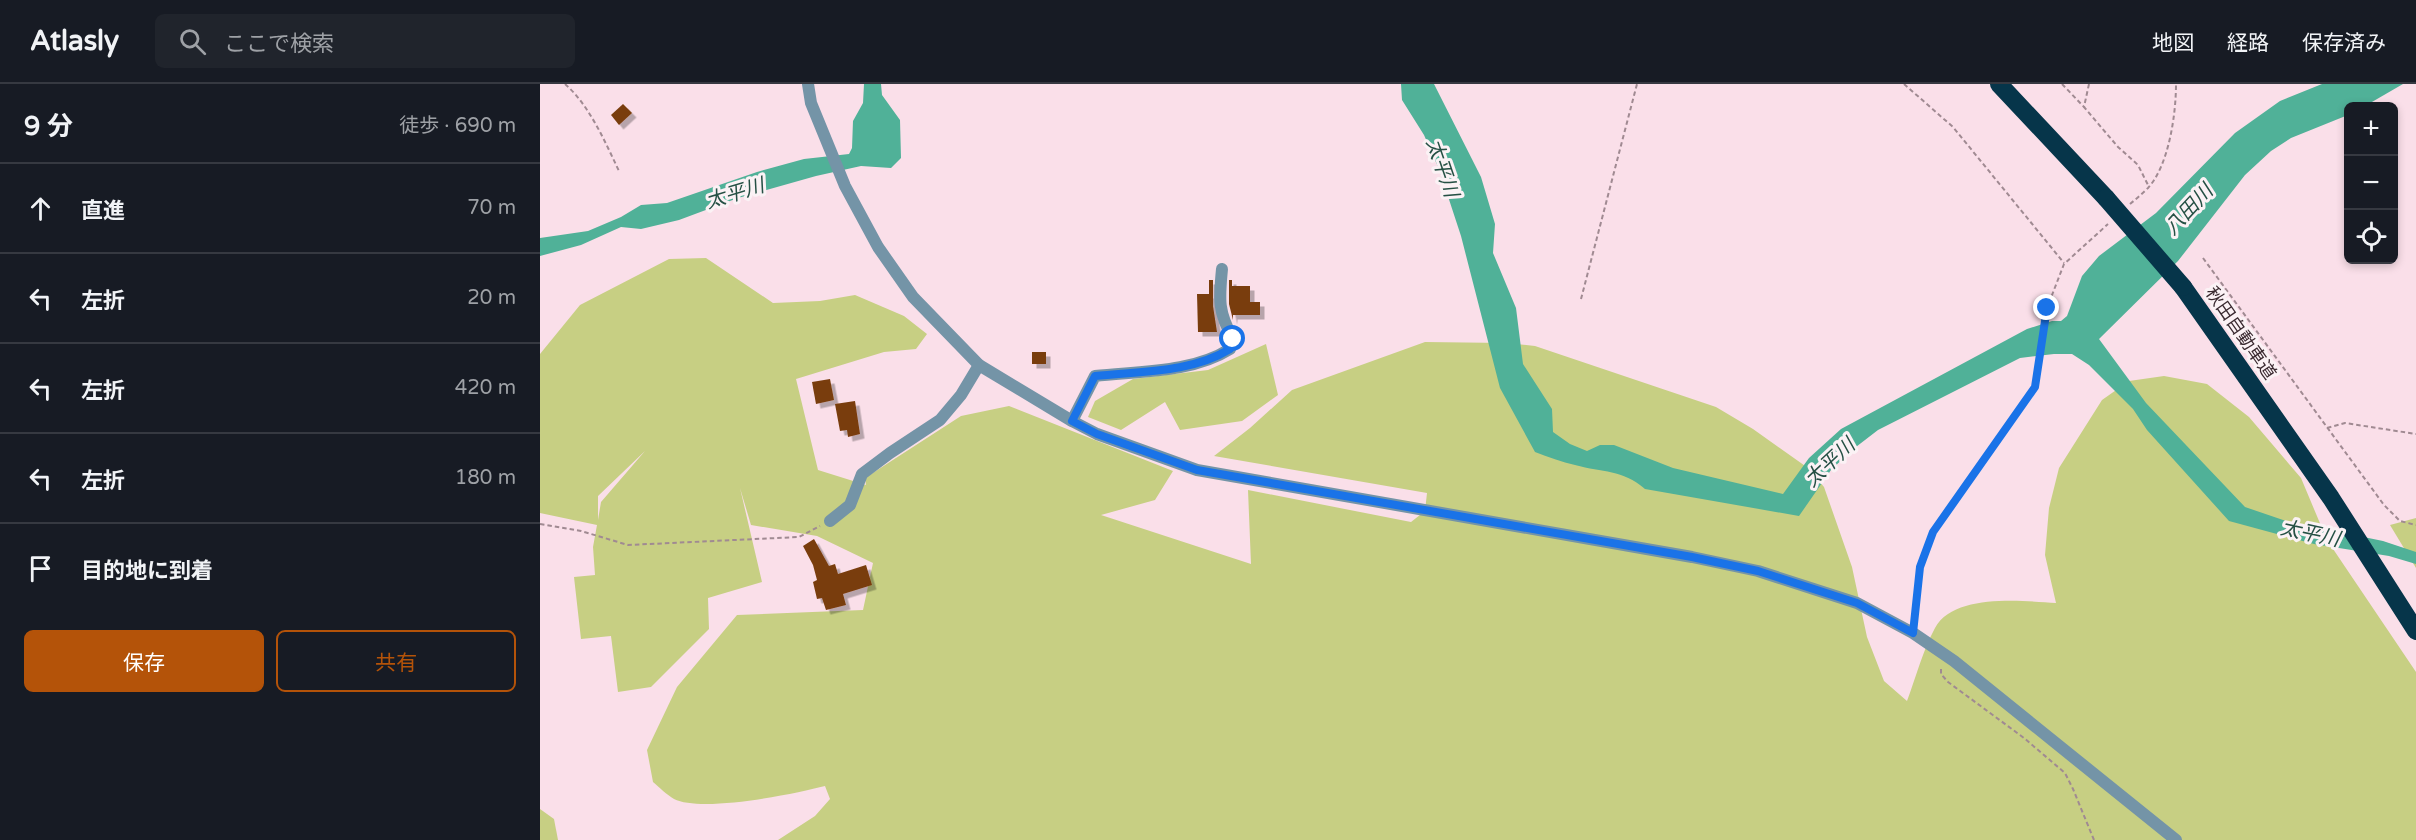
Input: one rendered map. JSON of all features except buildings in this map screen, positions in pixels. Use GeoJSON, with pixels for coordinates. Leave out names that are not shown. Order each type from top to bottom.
{"type":"FeatureCollection","features":[{"type":"Feature","properties":{"kind":"highway","name":"秋田自動車道"},"geometry":{"type":"LineString","coordinates":[[1999,84],[2106,198],[2183,287],[2331,498],[2416,631]]}},
{"type":"Feature","properties":{"kind":"street"},"geometry":{"type":"LineString","coordinates":[[808,84],[812,103],[845,186],[878,247],[913,297],[979,365],[1072,421],[1097,434],[1197,470],[1692,557],[1758,571],[1857,603],[1913,633],[1948,657],[2176,840]]}},
{"type":"Feature","properties":{"kind":"street"},"geometry":{"type":"LineString","coordinates":[[1072,421],[1095,376],[1178,368],[1214,359],[1230,349],[1233,339],[1222,319],[1219,294],[1222,269]]}},
{"type":"Feature","properties":{"kind":"street"},"geometry":{"type":"LineString","coordinates":[[830,521],[850,505],[862,474],[940,420],[961,395],[979,365]]}},
{"type":"Feature","properties":{"kind":"path"},"geometry":{"type":"LineString","coordinates":[[565,84],[575,92],[603,138],[619,171]]}},
{"type":"Feature","properties":{"kind":"path"},"geometry":{"type":"LineString","coordinates":[[1581,299],[1637,84]]}},
{"type":"Feature","properties":{"kind":"path"},"geometry":{"type":"LineString","coordinates":[[1904,84],[1953,127],[2064,264],[2047,308],[2035,387],[1933,532],[1920,567],[1913,633]]}},
{"type":"Feature","properties":{"kind":"path"},"geometry":{"type":"LineString","coordinates":[[2062,84],[2118,147],[2138,165],[2150,186],[2167,151],[2176,111],[2176,84]]}},
{"type":"Feature","properties":{"kind":"path"},"geometry":{"type":"LineString","coordinates":[[2084,107],[2089,84]]}},
{"type":"Feature","properties":{"kind":"path"},"geometry":{"type":"LineString","coordinates":[[2204,258],[2384,505],[2400,521],[2416,525]]}},
{"type":"Feature","properties":{"kind":"path"},"geometry":{"type":"LineString","coordinates":[[2327,428],[2345,423],[2416,434]]}},
{"type":"Feature","properties":{"kind":"path"},"geometry":{"type":"LineString","coordinates":[[540,524],[581,531],[628,545],[799,537],[830,521]]}},
{"type":"Feature","properties":{"kind":"path"},"geometry":{"type":"LineString","coordinates":[[1948,657],[1942,664],[1941,674],[1948,682],[2024,738],[2065,773],[2094,840]]}},
{"type":"Feature","properties":{"kind":"shaded area"},"geometry":{"type":"Polygon","coordinates":[[[706,258],[773,303],[820,301],[855,295],[904,316],[927,334],[916,349],[884,352],[796,379],[818,470],[866,485],[865,478],[961,416],[1009,406],[1173,471],[1155,500],[1101,515],[1251,564],[1248,490],[1411,522],[1425,511],[1427,493],[1214,456],[1250,428],[1292,390],[1425,342],[1506,343],[1535,346],[1716,407],[1753,429],[1808,468],[1824,487],[1852,567],[1867,637],[1884,681],[1907,701],[1923,654],[1935,628],[1944,617],[1957,609],[1973,604],[2008,601],[2056,603],[2045,555],[2049,508],[2059,468],[2102,400],[2129,381],[2164,376],[2207,384],[2249,417],[2301,478],[2327,540],[2416,672],[2416,840],[778,840],[815,816],[830,799],[825,786],[748,801],[687,803],[674,799],[653,782],[647,750],[677,687],[737,615],[863,610],[873,563],[817,536],[751,525],[740,488],[762,582],[708,598],[709,629],[651,687],[618,692],[611,636],[581,639],[574,577],[595,575],[593,547],[597,525],[540,513],[540,354],[580,305],[669,259],[706,258]],[[645,451],[598,496],[598,520],[601,502],[645,451]]]}},
{"type":"Feature","properties":{"kind":"shaded area"},"geometry":{"type":"Polygon","coordinates":[[[1266,344],[1278,395],[1242,421],[1180,430],[1165,402],[1121,430],[1088,417],[1095,401],[1133,379],[1208,370],[1266,344]]]}},
{"type":"Feature","properties":{"kind":"shaded area"},"geometry":{"type":"Polygon","coordinates":[[[2416,518],[2416,568],[2390,525],[2416,518]]]}},
{"type":"Feature","properties":{"kind":"shaded area"},"geometry":{"type":"Polygon","coordinates":[[[540,809],[554,819],[558,840],[540,840],[540,809]]]}},
{"type":"Feature","properties":{"kind":"water","name":"太平川"},"geometry":{"type":"Polygon","coordinates":[[[864,84],[881,84],[882,95],[900,120],[901,158],[891,168],[861,166],[816,176],[738,198],[679,220],[641,229],[621,227],[581,245],[540,256],[540,238],[588,231],[621,217],[641,205],[667,203],[757,172],[804,159],[849,154],[852,148],[853,121],[863,103],[864,84]]]}},
{"type":"Feature","properties":{"kind":"water"},"geometry":{"type":"Polygon","coordinates":[[[1401,84],[1434,84],[1481,177],[1495,224],[1493,253],[1516,308],[1523,364],[1552,409],[1553,432],[1570,444],[1587,451],[1600,445],[1614,445],[1673,468],[1783,494],[1809,458],[1841,429],[2027,329],[2052,321],[2061,321],[2067,316],[2082,276],[2099,256],[2156,213],[2235,133],[2280,101],[2322,84],[2403,84],[2372,102],[2344,102],[2344,117],[2291,138],[2271,151],[2245,175],[2178,261],[2099,339],[2146,403],[2245,507],[2286,521],[2383,541],[2416,552],[2416,564],[2389,556],[2314,544],[2229,521],[2147,430],[2133,409],[2089,365],[2072,354],[2020,358],[1878,430],[1831,470],[1799,516],[1645,489],[1620,475],[1570,464],[1535,452],[1500,388],[1461,236],[1439,169],[1424,135],[1402,100],[1401,84]]]}},
{"type":"Feature","properties":{"kind":"route"},"geometry":{"type":"LineString","coordinates":[[1233,339],[1230,349],[1214,359],[1178,368],[1095,376],[1072,421],[1097,434],[1197,470],[1692,557],[1758,571],[1857,603],[1913,633],[1920,567],[1933,532],[1957,495],[2008,429],[2035,387],[2047,308]]}},
{"type":"Feature","properties":{"kind":"water label","name":"八田川"},"geometry":{"type":"Point","coordinates":[2189,210]}}]}
